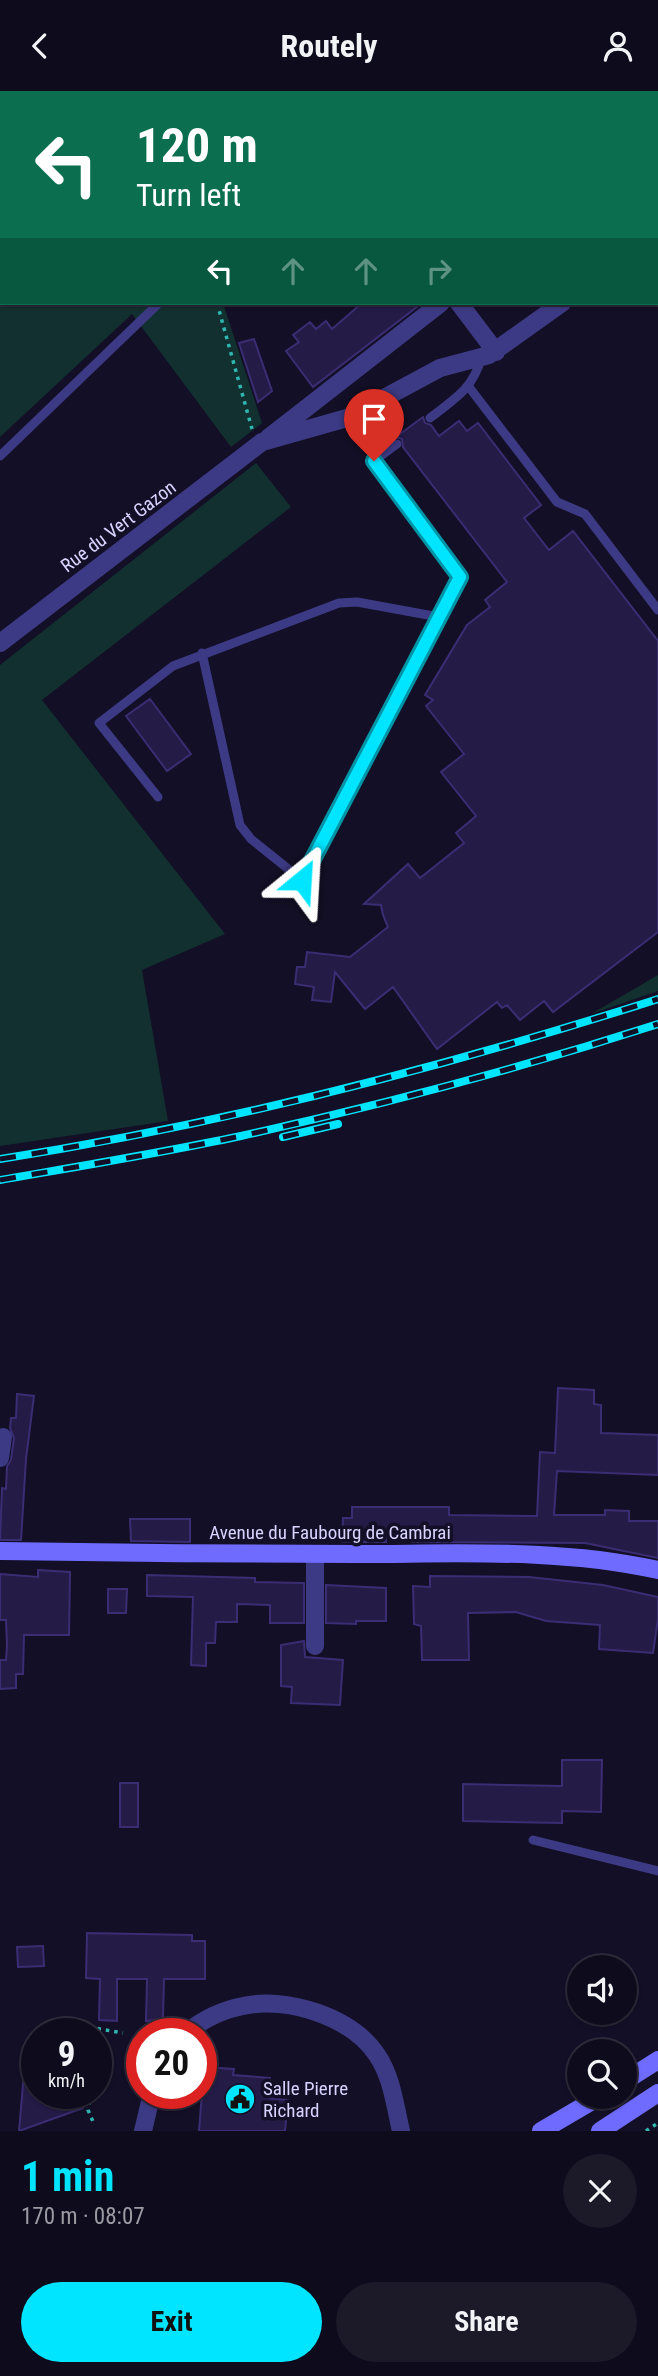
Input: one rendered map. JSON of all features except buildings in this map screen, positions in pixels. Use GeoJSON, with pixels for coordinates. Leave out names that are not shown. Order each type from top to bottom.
{"type":"FeatureCollection","features":[{"type":"Feature","properties":{"kind":"street","name":"Rue du Vert Gazon"},"geometry":{"type":"LineString","coordinates":[[0,643],[438,305]]}},
{"type":"Feature","properties":{"kind":"street"},"geometry":{"type":"LineString","coordinates":[[460,305],[489,355],[559,305]]}},
{"type":"Feature","properties":{"kind":"street","name":"Rue du Vert Gazon"},"geometry":{"type":"LineString","coordinates":[[257,446],[347,418],[440,368],[489,355]]}},
{"type":"Feature","properties":{"kind":"street"},"geometry":{"type":"LineString","coordinates":[[0,1458],[3,1437]]}},
{"type":"Feature","properties":{"kind":"street","name":"Avenue du Faubourg de Cambrai"},"geometry":{"type":"LineString","coordinates":[[0,1551],[520,1553],[599,1559],[658,1570]]}},
{"type":"Feature","properties":{"kind":"street"},"geometry":{"type":"LineString","coordinates":[[315,1554],[315,1646]]}},
{"type":"Feature","properties":{"kind":"street"},"geometry":{"type":"LineString","coordinates":[[211,2018],[246,2005],[270,2004],[294,2007],[333,2018],[365,2040],[378,2056],[390,2083],[401,2131]]}},
{"type":"Feature","properties":{"kind":"street"},"geometry":{"type":"LineString","coordinates":[[637,2073],[658,2060]]}},
{"type":"Feature","properties":{"kind":"street"},"geometry":{"type":"LineString","coordinates":[[600,2131],[658,2093]]}},
{"type":"Feature","properties":{"kind":"street"},"geometry":{"type":"LineString","coordinates":[[143,2131],[148,2109]]}},
{"type":"Feature","properties":{"kind":"street"},"geometry":{"type":"LineString","coordinates":[[541,2131],[579,2109]]}},
{"type":"Feature","properties":{"kind":"lane"},"geometry":{"type":"LineString","coordinates":[[0,456],[157,305]]}},
{"type":"Feature","properties":{"kind":"lane"},"geometry":{"type":"LineString","coordinates":[[430,418],[469,387],[489,355]]}},
{"type":"Feature","properties":{"kind":"lane"},"geometry":{"type":"LineString","coordinates":[[469,387],[557,502],[585,514],[658,610]]}},
{"type":"Feature","properties":{"kind":"lane"},"geometry":{"type":"LineString","coordinates":[[202,653],[240,825],[251,839],[302,880],[460,577],[374,461],[397,444]]}},
{"type":"Feature","properties":{"kind":"lane"},"geometry":{"type":"LineString","coordinates":[[158,797],[100,723],[165,671],[202,653],[339,603],[357,602],[439,617]]}},
{"type":"Feature","properties":{"kind":"lane"},"geometry":{"type":"LineString","coordinates":[[533,1840],[658,1871]]}},
{"type":"Feature","properties":{"kind":"path"},"geometry":{"type":"LineString","coordinates":[[218,305],[257,446]]}},
{"type":"Feature","properties":{"kind":"path"},"geometry":{"type":"LineString","coordinates":[[112,2031],[123,2033]]}},
{"type":"Feature","properties":{"kind":"path"},"geometry":{"type":"LineString","coordinates":[[88,2109],[94,2124]]}},
{"type":"Feature","properties":{"kind":"path"},"geometry":{"type":"LineString","coordinates":[[646,2131],[658,2123]]}},
{"type":"Feature","properties":{"kind":"green space"},"geometry":{"type":"Polygon","coordinates":[[[0,305],[224,305],[262,423],[231,447],[132,314],[0,437],[0,305]]]}},
{"type":"Feature","properties":{"kind":"green space"},"geometry":{"type":"Polygon","coordinates":[[[256,463],[291,507],[42,700],[225,934],[142,970],[168,1121],[0,1146],[0,665],[256,463]]]}},
{"type":"Feature","properties":{"kind":"green space"},"geometry":{"type":"Polygon","coordinates":[[[658,975],[658,991],[591,1014],[658,975]]]}},
{"type":"Feature","properties":{"kind":"railway"},"geometry":{"type":"LineString","coordinates":[[0,1159],[167,1129],[332,1092],[496,1048],[658,999]]}},
{"type":"Feature","properties":{"kind":"railway"},"geometry":{"type":"LineString","coordinates":[[0,1180],[181,1148],[294,1124],[503,1071],[658,1024]]}},
{"type":"Feature","properties":{"kind":"railway"},"geometry":{"type":"LineString","coordinates":[[283,1137],[338,1124]]}},
{"type":"Feature","properties":{"kind":"place","name":"Salle Pierre Richard"},"geometry":{"type":"Point","coordinates":[240,2099]}},
{"type":"Feature","properties":{"kind":"route"},"geometry":{"type":"LineString","coordinates":[[302,880],[460,577],[374,461]]}}]}
